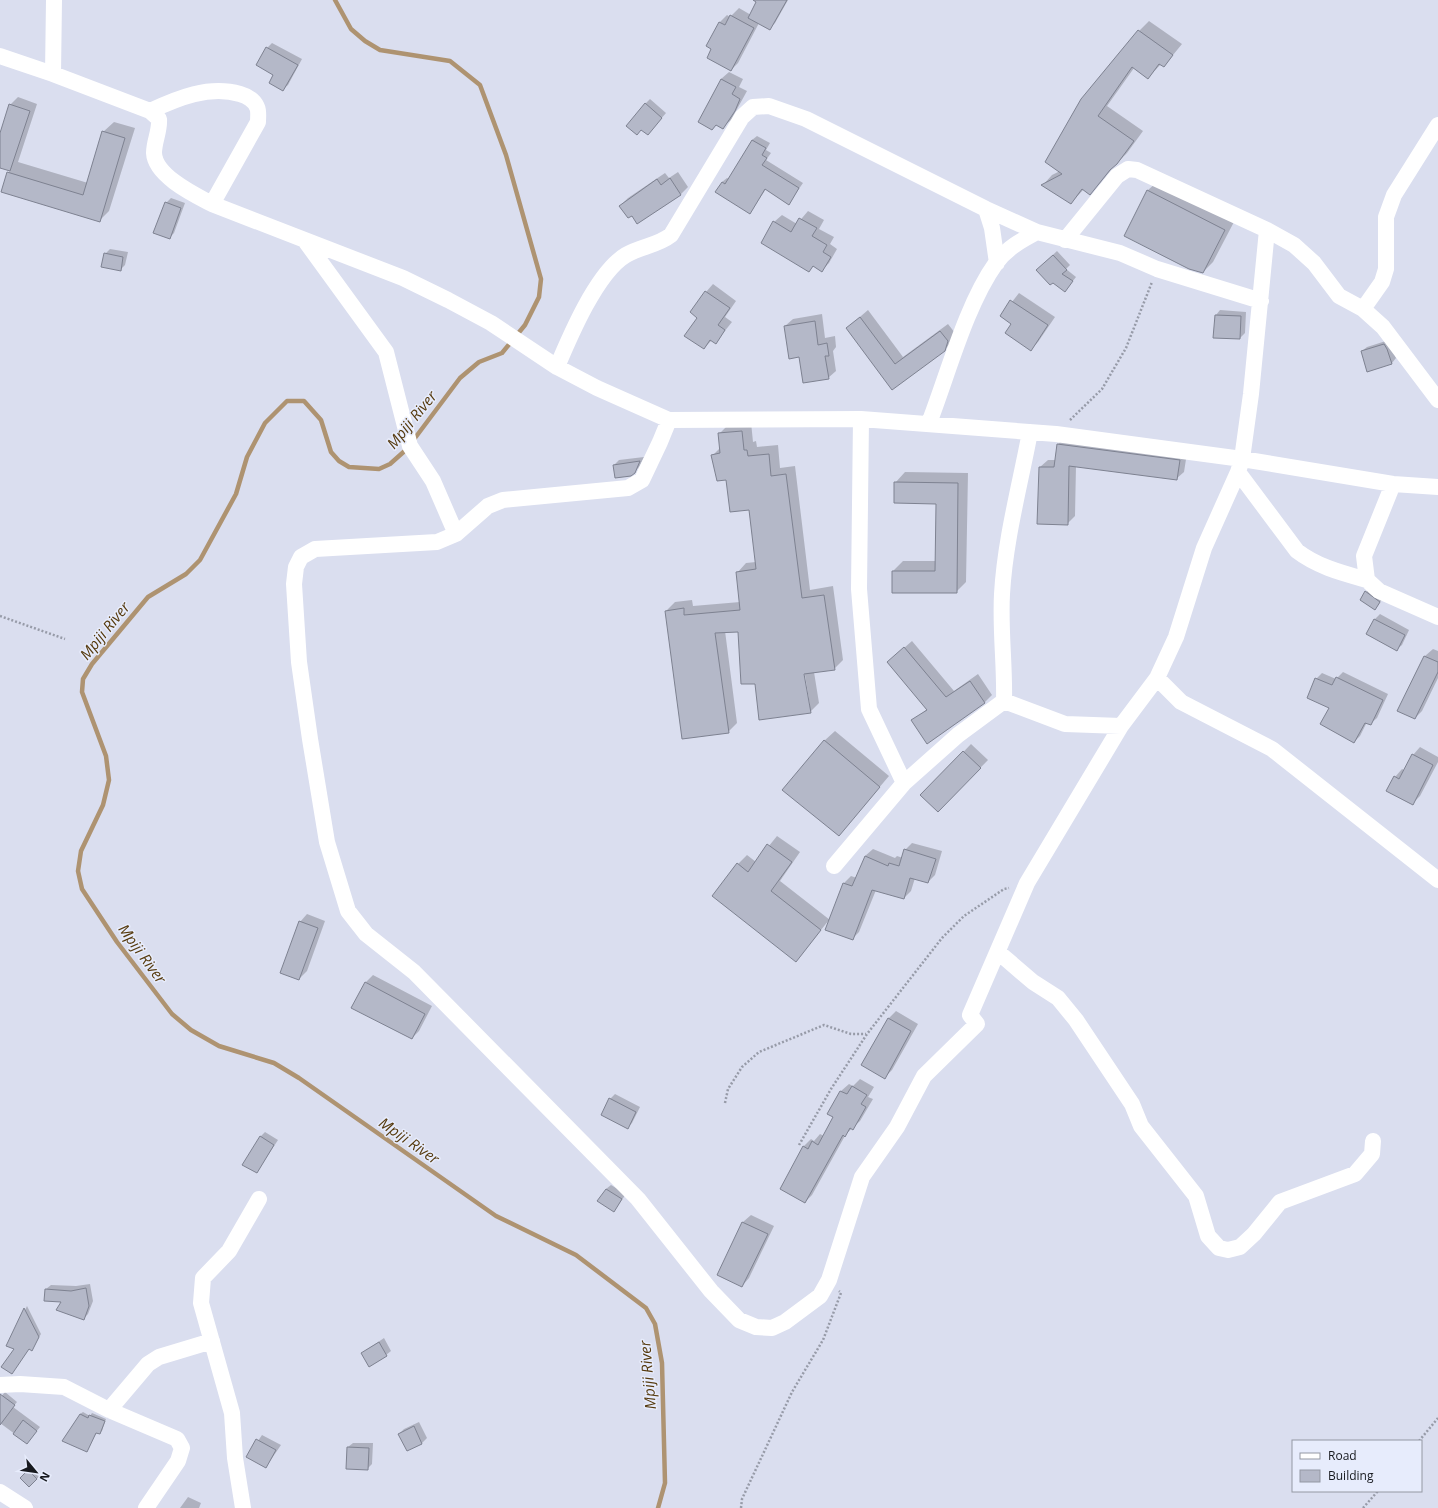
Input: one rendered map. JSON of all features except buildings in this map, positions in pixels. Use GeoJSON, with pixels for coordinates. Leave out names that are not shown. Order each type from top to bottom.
{"type":"FeatureCollection","features":[{"type":"Feature","properties":{"kind":"street"},"geometry":{"type":"LineString","coordinates":[[53,74],[54,0]]}},
{"type":"Feature","properties":{"kind":"street"},"geometry":{"type":"LineString","coordinates":[[0,56],[53,74],[150,111],[159,119],[160,128],[154,153],[159,166],[173,180],[189,192],[212,204],[306,242],[403,278],[491,323],[557,367],[597,388],[669,420],[861,419],[930,423],[1056,434],[1240,466],[1393,484],[1438,487]]}},
{"type":"Feature","properties":{"kind":"street"},"geometry":{"type":"LineString","coordinates":[[150,111],[175,100],[206,92],[229,91],[245,96],[254,101],[258,108],[258,122],[212,204]]}},
{"type":"Feature","properties":{"kind":"street"},"geometry":{"type":"LineString","coordinates":[[557,367],[571,334],[590,298],[615,264],[627,254],[661,242],[671,235],[742,117],[753,107],[769,106],[806,119],[986,209],[1037,232],[1120,253],[1157,269],[1261,301]]}},
{"type":"Feature","properties":{"kind":"street"},"geometry":{"type":"LineString","coordinates":[[1363,309],[1382,282],[1384,275],[1386,217],[1394,195],[1438,125]]}},
{"type":"Feature","properties":{"kind":"street"},"geometry":{"type":"LineString","coordinates":[[1065,240],[1117,176],[1128,169],[1137,170],[1267,230],[1294,245],[1314,263],[1339,296],[1363,309],[1383,327],[1438,400]]}},
{"type":"Feature","properties":{"kind":"street"},"geometry":{"type":"LineString","coordinates":[[986,209],[992,228],[996,263]]}},
{"type":"Feature","properties":{"kind":"street"},"geometry":{"type":"LineString","coordinates":[[669,420],[642,480],[628,488],[503,500],[488,506],[456,534],[438,542],[315,549],[301,557],[296,567],[294,584],[299,662],[327,842],[348,911],[366,934],[414,972],[638,1199],[711,1290],[739,1320],[756,1327],[772,1328],[785,1322],[820,1296],[829,1280],[862,1177],[897,1127],[924,1076],[976,1024],[970,1014],[1027,883],[1121,726],[1157,678],[1176,637],[1204,548],[1240,466],[1261,301],[1267,230]]}},
{"type":"Feature","properties":{"kind":"street"},"geometry":{"type":"LineString","coordinates":[[930,423],[972,307],[996,263],[1014,245],[1037,232]]}},
{"type":"Feature","properties":{"kind":"street"},"geometry":{"type":"LineString","coordinates":[[306,242],[386,352],[410,446],[433,481],[456,534]]}},
{"type":"Feature","properties":{"kind":"street"},"geometry":{"type":"LineString","coordinates":[[861,419],[859,589],[869,709],[904,783]]}},
{"type":"Feature","properties":{"kind":"street"},"geometry":{"type":"LineString","coordinates":[[1004,701],[1005,678],[1002,596],[1004,563],[1030,432]]}},
{"type":"Feature","properties":{"kind":"street"},"geometry":{"type":"LineString","coordinates":[[1240,466],[1297,551],[1316,563],[1367,580],[1379,591],[1438,617]]}},
{"type":"Feature","properties":{"kind":"street"},"geometry":{"type":"LineString","coordinates":[[1367,580],[1364,556],[1393,484]]}},
{"type":"Feature","properties":{"kind":"street"},"geometry":{"type":"LineString","coordinates":[[1157,678],[1181,702],[1272,749],[1438,880]]}},
{"type":"Feature","properties":{"kind":"street"},"geometry":{"type":"LineString","coordinates":[[834,866],[904,783],[958,735],[1004,701]]}},
{"type":"Feature","properties":{"kind":"street"},"geometry":{"type":"LineString","coordinates":[[1004,701],[1065,724],[1121,726]]}},
{"type":"Feature","properties":{"kind":"street"},"geometry":{"type":"LineString","coordinates":[[998,952],[1033,982],[1058,998],[1076,1020],[1132,1104],[1140,1126],[1196,1196],[1208,1236],[1219,1248],[1228,1250],[1240,1247],[1254,1234],[1280,1202],[1355,1174],[1372,1154],[1374,1141]]}},
{"type":"Feature","properties":{"kind":"street"},"geometry":{"type":"LineString","coordinates":[[243,1508],[235,1458],[232,1413],[201,1303],[203,1278],[229,1251],[259,1198]]}},
{"type":"Feature","properties":{"kind":"street"},"geometry":{"type":"LineString","coordinates":[[108,1410],[148,1364],[159,1357],[212,1341]]}},
{"type":"Feature","properties":{"kind":"street"},"geometry":{"type":"LineString","coordinates":[[0,1385],[20,1384],[64,1387],[108,1410],[177,1439],[182,1448],[178,1460],[146,1508]]}},
{"type":"Feature","properties":{"kind":"street"},"geometry":{"type":"LineString","coordinates":[[0,1492],[24,1508]]}},
{"type":"Feature","properties":{"kind":"path"},"geometry":{"type":"LineString","coordinates":[[1056,434],[1102,389],[1126,348],[1157,269]]}},
{"type":"Feature","properties":{"kind":"path"},"geometry":{"type":"LineString","coordinates":[[0,616],[65,639]]}},
{"type":"Feature","properties":{"kind":"path"},"geometry":{"type":"LineString","coordinates":[[799,1145],[831,1089],[867,1034],[942,938],[964,916],[1004,889],[1027,883]]}},
{"type":"Feature","properties":{"kind":"path"},"geometry":{"type":"LineString","coordinates":[[725,1103],[728,1089],[742,1067],[758,1052],[824,1025],[851,1034],[867,1034]]}},
{"type":"Feature","properties":{"kind":"path"},"geometry":{"type":"LineString","coordinates":[[741,1508],[742,1499],[792,1392],[826,1334],[841,1293],[829,1280]]}},
{"type":"Feature","properties":{"kind":"path"},"geometry":{"type":"LineString","coordinates":[[1420,1440],[1438,1418]]}},
{"type":"Feature","properties":{"kind":"path"},"geometry":{"type":"LineString","coordinates":[[1363,1508],[1377,1492]]}},
{"type":"Feature","properties":{"kind":"waterway","name":"Mpiji River"},"geometry":{"type":"LineString","coordinates":[[335,0],[351,29],[365,41],[380,50],[450,61],[480,85],[506,155],[541,279],[539,297],[525,325],[502,353],[479,362],[460,378],[412,442]]}},
{"type":"Feature","properties":{"kind":"waterway","name":"Mpiji River"},"geometry":{"type":"LineString","coordinates":[[408,448],[390,464],[379,469],[349,467],[339,461],[331,452],[321,420],[304,401],[287,401],[265,423],[247,457],[236,494],[200,560],[186,574],[148,597],[92,664],[83,679],[82,692],[106,756],[109,780],[103,805],[81,851],[78,871],[82,889],[117,942],[172,1014],[191,1030],[219,1046],[274,1063],[299,1078],[496,1216],[576,1255],[646,1308],[655,1324],[662,1363],[665,1483],[658,1508]]}}]}
